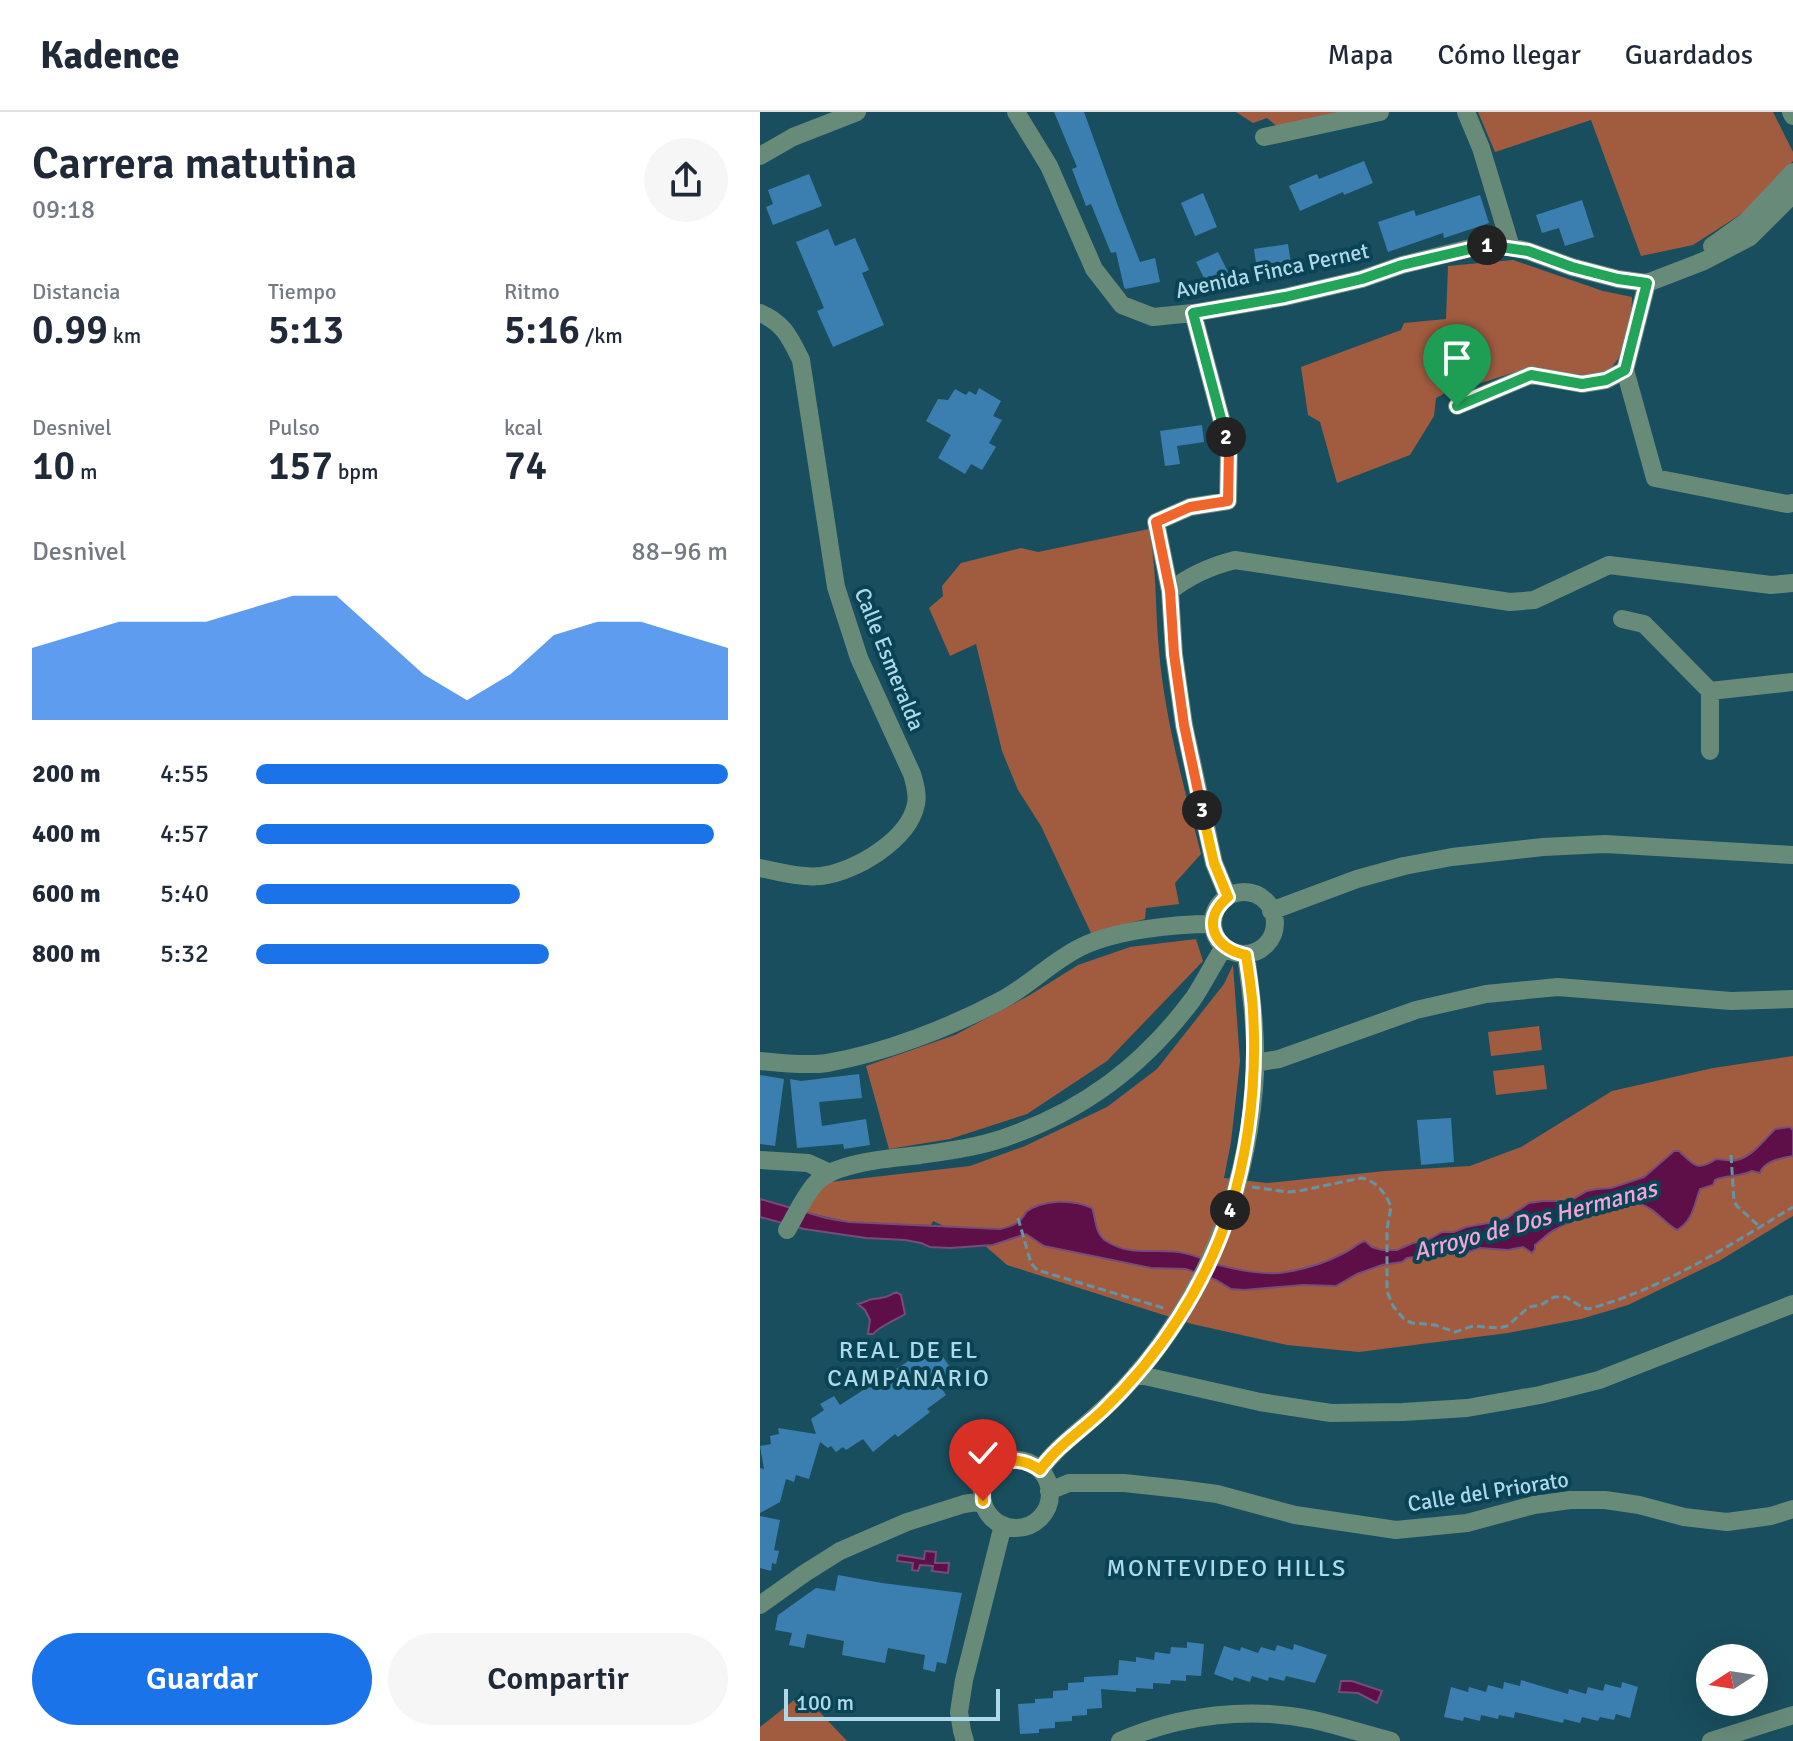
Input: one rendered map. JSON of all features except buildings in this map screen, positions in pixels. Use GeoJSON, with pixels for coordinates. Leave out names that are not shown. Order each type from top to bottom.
{"type":"FeatureCollection","features":[{"type":"Feature","properties":{"kind":"street"},"geometry":{"type":"LineString","coordinates":[[760,156],[793,137],[857,112]]}},
{"type":"Feature","properties":{"kind":"street","name":"Avenida Finca Pernet"},"geometry":{"type":"LineString","coordinates":[[1016,112],[1049,166],[1094,269],[1122,305],[1153,317],[1285,297],[1483,245],[1511,247],[1572,267],[1647,283]]}},
{"type":"Feature","properties":{"kind":"street"},"geometry":{"type":"LineString","coordinates":[[1264,137],[1380,112]]}},
{"type":"Feature","properties":{"kind":"street"},"geometry":{"type":"LineString","coordinates":[[1466,112],[1481,148],[1511,247]]}},
{"type":"Feature","properties":{"kind":"street"},"geometry":{"type":"LineString","coordinates":[[1793,172],[1747,221],[1712,246],[1647,283],[1625,370],[1655,478],[1793,503]]}},
{"type":"Feature","properties":{"kind":"street"},"geometry":{"type":"LineString","coordinates":[[1647,283],[1704,261],[1750,237],[1793,194]]}},
{"type":"Feature","properties":{"kind":"street","name":"Calle Esmeralda"},"geometry":{"type":"LineString","coordinates":[[760,313],[774,319],[787,333],[801,360],[836,587],[859,658],[912,774],[916,805],[911,819],[887,846],[867,861],[823,876],[796,876],[760,868]]}},
{"type":"Feature","properties":{"kind":"street"},"geometry":{"type":"LineString","coordinates":[[1193,313],[1229,448],[1228,501],[1190,507],[1156,522],[1170,591],[1174,654],[1184,725],[1214,863],[1228,897]]}},
{"type":"Feature","properties":{"kind":"street"},"geometry":{"type":"LineString","coordinates":[[1457,406],[1531,375],[1582,384],[1606,380],[1625,370]]}},
{"type":"Feature","properties":{"kind":"street"},"geometry":{"type":"LineString","coordinates":[[1170,591],[1186,578],[1235,560],[1510,602],[1534,600],[1609,565],[1771,585],[1793,583]]}},
{"type":"Feature","properties":{"kind":"street"},"geometry":{"type":"LineString","coordinates":[[1622,619],[1644,624],[1710,691],[1710,751]]}},
{"type":"Feature","properties":{"kind":"street"},"geometry":{"type":"LineString","coordinates":[[1710,691],[1793,682]]}},
{"type":"Feature","properties":{"kind":"street"},"geometry":{"type":"LineString","coordinates":[[1271,911],[1357,879],[1404,866],[1452,857],[1543,847],[1605,844],[1793,855]]}},
{"type":"Feature","properties":{"kind":"street"},"geometry":{"type":"LineString","coordinates":[[1237,893],[1256,895],[1271,911],[1272,936],[1260,950],[1246,955],[1232,952],[1217,939],[1213,924],[1215,911],[1228,897],[1237,893]]}},
{"type":"Feature","properties":{"kind":"street"},"geometry":{"type":"LineString","coordinates":[[760,1061],[824,1063],[874,1052],[945,1027],[1002,1000],[1082,946],[1117,935],[1185,924],[1213,924]]}},
{"type":"Feature","properties":{"kind":"street"},"geometry":{"type":"LineString","coordinates":[[787,1230],[817,1181],[830,1173],[872,1160],[923,1155],[1003,1139],[1053,1118],[1109,1086],[1147,1054],[1195,997],[1224,947]]}},
{"type":"Feature","properties":{"kind":"street"},"geometry":{"type":"LineString","coordinates":[[1040,1470],[1052,1453],[1102,1411],[1136,1374],[1186,1306],[1215,1249],[1238,1185],[1254,1088],[1253,1008],[1246,955]]}},
{"type":"Feature","properties":{"kind":"street"},"geometry":{"type":"LineString","coordinates":[[1255,1063],[1279,1059],[1416,1010],[1486,994],[1558,987],[1731,1001],[1793,999]]}},
{"type":"Feature","properties":{"kind":"street"},"geometry":{"type":"LineString","coordinates":[[760,1160],[808,1163],[830,1173]]}},
{"type":"Feature","properties":{"kind":"street"},"geometry":{"type":"LineString","coordinates":[[1136,1374],[1260,1402],[1331,1413],[1467,1408],[1540,1395],[1599,1380],[1793,1304]]}},
{"type":"Feature","properties":{"kind":"street"},"geometry":{"type":"LineString","coordinates":[[1016,1460],[1025,1461],[1040,1470],[1049,1491],[1044,1513],[1033,1524],[1018,1528],[1003,1525],[990,1515],[983,1501],[983,1484],[993,1469],[1016,1460]]}},
{"type":"Feature","properties":{"kind":"street","name":"Calle del Priorato"},"geometry":{"type":"LineString","coordinates":[[1049,1491],[1069,1483],[1124,1483],[1180,1489],[1217,1494],[1295,1515],[1396,1530],[1467,1523],[1534,1505],[1570,1500],[1605,1500],[1717,1521],[1750,1520],[1793,1509]]}},
{"type":"Feature","properties":{"kind":"street"},"geometry":{"type":"LineString","coordinates":[[760,1605],[840,1551],[907,1522],[983,1501]]}},
{"type":"Feature","properties":{"kind":"street"},"geometry":{"type":"LineString","coordinates":[[965,1741],[959,1712],[964,1680],[1003,1525]]}},
{"type":"Feature","properties":{"kind":"street"},"geometry":{"type":"LineString","coordinates":[[1120,1741],[1163,1725],[1204,1717],[1261,1713],[1311,1720],[1391,1741]]}},
{"type":"Feature","properties":{"kind":"street"},"geometry":{"type":"LineString","coordinates":[[1711,1741],[1793,1715]]}},
{"type":"Feature","properties":{"kind":"path"},"geometry":{"type":"LineString","coordinates":[[1731,1155],[1733,1194],[1737,1206],[1760,1227]]}},
{"type":"Feature","properties":{"kind":"path"},"geometry":{"type":"LineString","coordinates":[[1238,1185],[1288,1192],[1361,1178],[1378,1186],[1391,1207],[1387,1229],[1387,1291],[1393,1306],[1412,1323],[1435,1325],[1455,1332],[1473,1326],[1499,1328],[1513,1322],[1529,1307],[1541,1305],[1554,1297],[1566,1297],[1588,1309],[1628,1295],[1708,1259],[1793,1207]]}},
{"type":"Feature","properties":{"kind":"path"},"geometry":{"type":"LineString","coordinates":[[1018,1218],[1031,1263],[1037,1270],[1122,1297],[1186,1306]]}},
{"type":"Feature","properties":{"kind":"shaded area"},"geometry":{"type":"Polygon","coordinates":[[[1236,112],[1354,112],[1279,128],[1267,118],[1253,123],[1236,112]]]}},
{"type":"Feature","properties":{"kind":"shaded area"},"geometry":{"type":"Polygon","coordinates":[[[1478,112],[1773,112],[1793,152],[1793,161],[1752,207],[1693,245],[1641,256],[1591,120],[1495,152],[1478,112]]]}},
{"type":"Feature","properties":{"kind":"shaded area"},"geometry":{"type":"Polygon","coordinates":[[[1513,260],[1603,291],[1632,297],[1631,324],[1618,359],[1604,377],[1525,369],[1449,391],[1436,398],[1434,416],[1410,455],[1337,483],[1320,422],[1308,415],[1301,367],[1401,330],[1404,323],[1446,319],[1448,266],[1513,260]]]}},
{"type":"Feature","properties":{"kind":"shaded area"},"geometry":{"type":"Polygon","coordinates":[[[1149,529],[1166,702],[1201,854],[1175,883],[1179,904],[1146,908],[1145,919],[1091,933],[1041,826],[1018,790],[1002,751],[976,644],[950,656],[929,608],[943,596],[942,586],[961,563],[1021,548],[1038,552],[1149,529]]]}},
{"type":"Feature","properties":{"kind":"shaded area"},"geometry":{"type":"Polygon","coordinates":[[[1196,939],[1203,961],[1107,1061],[1027,1114],[950,1139],[889,1149],[866,1066],[955,1035],[1078,965],[1130,947],[1196,939]]]}},
{"type":"Feature","properties":{"kind":"shaded area"},"geometry":{"type":"Polygon","coordinates":[[[1233,965],[1240,1061],[1224,1178],[1267,1183],[1470,1166],[1521,1147],[1612,1091],[1713,1068],[1793,1056],[1793,1216],[1719,1261],[1628,1305],[1581,1319],[1508,1333],[1359,1352],[1287,1345],[1192,1324],[1007,1265],[983,1244],[933,1221],[931,1225],[849,1222],[806,1212],[821,1183],[970,1166],[1025,1146],[1107,1107],[1157,1069],[1224,984],[1233,965]]]}},
{"type":"Feature","properties":{"kind":"shaded area"},"geometry":{"type":"Polygon","coordinates":[[[1539,1026],[1542,1050],[1491,1056],[1488,1032],[1539,1026]]]}},
{"type":"Feature","properties":{"kind":"shaded area"},"geometry":{"type":"Polygon","coordinates":[[[1544,1065],[1547,1089],[1496,1095],[1493,1071],[1544,1065]]]}},
{"type":"Feature","properties":{"kind":"shaded area"},"geometry":{"type":"Polygon","coordinates":[[[798,1697],[812,1704],[847,1741],[760,1741],[760,1727],[798,1697]]]}},
{"type":"Feature","properties":{"kind":"water","name":"Arroyo de Dos Hermanas"},"geometry":{"type":"Polygon","coordinates":[[[1790,1127],[1793,1130],[1793,1156],[1769,1163],[1760,1173],[1752,1171],[1720,1178],[1713,1185],[1700,1189],[1690,1217],[1677,1230],[1645,1206],[1621,1204],[1585,1215],[1550,1232],[1535,1245],[1532,1253],[1523,1247],[1508,1250],[1480,1248],[1465,1253],[1444,1249],[1382,1265],[1336,1286],[1231,1289],[1186,1269],[1151,1268],[1044,1246],[1026,1234],[993,1245],[930,1247],[905,1240],[804,1229],[760,1217],[760,1199],[849,1222],[1000,1229],[1015,1224],[1033,1208],[1067,1202],[1092,1208],[1100,1234],[1116,1246],[1135,1251],[1184,1253],[1235,1269],[1279,1273],[1323,1262],[1365,1241],[1382,1250],[1397,1250],[1426,1241],[1442,1232],[1454,1232],[1507,1218],[1529,1203],[1570,1201],[1587,1191],[1611,1188],[1644,1177],[1674,1151],[1679,1151],[1700,1166],[1716,1159],[1737,1160],[1753,1151],[1775,1129],[1790,1127]]]}},
{"type":"Feature","properties":{"kind":"water"},"geometry":{"type":"Polygon","coordinates":[[[896,1292],[901,1295],[905,1314],[868,1334],[870,1320],[858,1304],[896,1292]]]}},
{"type":"Feature","properties":{"kind":"water"},"geometry":{"type":"Polygon","coordinates":[[[925,1551],[936,1552],[935,1563],[949,1563],[948,1573],[932,1571],[933,1566],[920,1565],[918,1571],[912,1570],[913,1563],[897,1561],[898,1555],[924,1559],[925,1551]]]}},
{"type":"Feature","properties":{"kind":"water"},"geometry":{"type":"Polygon","coordinates":[[[1341,1681],[1352,1681],[1382,1691],[1377,1703],[1358,1693],[1339,1692],[1341,1681]]]}},
{"type":"Feature","properties":{"kind":"district","name":"REAL DE EL CAMPANARIO"},"geometry":{"type":"Point","coordinates":[909,1364]}},
{"type":"Feature","properties":{"kind":"district","name":"MONTEVIDEO HILLS"},"geometry":{"type":"Point","coordinates":[1227,1568]}},
{"type":"Feature","properties":{"kind":"route"},"geometry":{"type":"LineString","coordinates":[[983,1501],[983,1484],[993,1469],[1016,1460],[1025,1461],[1040,1470],[1052,1453],[1102,1411],[1153,1353],[1191,1298],[1215,1249],[1238,1185],[1245,1152],[1255,1063],[1253,1008],[1246,955],[1224,947],[1214,930],[1215,911],[1228,897],[1214,863],[1184,725],[1174,654],[1170,591],[1156,522],[1190,507],[1228,501],[1229,448],[1193,313],[1285,297],[1362,279],[1402,265],[1483,245],[1511,247],[1572,267],[1647,283],[1625,370],[1606,380],[1582,384],[1531,375],[1457,406]]}}]}
